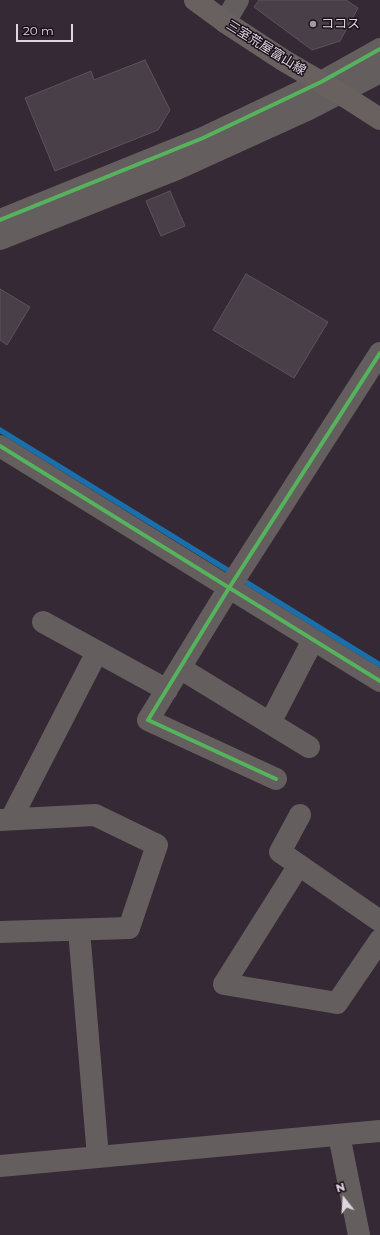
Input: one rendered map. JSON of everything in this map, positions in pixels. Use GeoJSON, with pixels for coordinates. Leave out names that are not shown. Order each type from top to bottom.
{"type":"FeatureCollection","features":[{"type":"Feature","properties":{"kind":"main road","name":"三室荒屋富山線"},"geometry":{"type":"LineString","coordinates":[[195,0],[225,22],[380,119]]}},
{"type":"Feature","properties":{"kind":"street"},"geometry":{"type":"LineString","coordinates":[[225,22],[238,0]]}},
{"type":"Feature","properties":{"kind":"street"},"geometry":{"type":"LineString","coordinates":[[0,220],[203,138],[321,82],[380,49]]}},
{"type":"Feature","properties":{"kind":"street"},"geometry":{"type":"LineString","coordinates":[[0,239],[177,168],[342,94],[380,72]]}},
{"type":"Feature","properties":{"kind":"street"},"geometry":{"type":"LineString","coordinates":[[276,778],[148,720],[229,588],[380,353]]}},
{"type":"Feature","properties":{"kind":"street"},"geometry":{"type":"LineString","coordinates":[[0,446],[380,681]]}},
{"type":"Feature","properties":{"kind":"street"},"geometry":{"type":"LineString","coordinates":[[43,622],[167,690]]}},
{"type":"Feature","properties":{"kind":"street"},"geometry":{"type":"LineString","coordinates":[[270,723],[313,640]]}},
{"type":"Feature","properties":{"kind":"street"},"geometry":{"type":"LineString","coordinates":[[6,819],[98,652]]}},
{"type":"Feature","properties":{"kind":"street"},"geometry":{"type":"LineString","coordinates":[[180,668],[309,747]]}},
{"type":"Feature","properties":{"kind":"street"},"geometry":{"type":"LineString","coordinates":[[0,932],[129,928],[157,845],[95,815],[6,819]]}},
{"type":"Feature","properties":{"kind":"street"},"geometry":{"type":"LineString","coordinates":[[300,815],[280,852],[380,921]]}},
{"type":"Feature","properties":{"kind":"street"},"geometry":{"type":"LineString","coordinates":[[299,865],[224,984],[337,1003],[380,940]]}},
{"type":"Feature","properties":{"kind":"street"},"geometry":{"type":"LineString","coordinates":[[79,930],[98,1157]]}},
{"type":"Feature","properties":{"kind":"street"},"geometry":{"type":"LineString","coordinates":[[0,1166],[380,1131]]}},
{"type":"Feature","properties":{"kind":"street"},"geometry":{"type":"LineString","coordinates":[[339,1135],[359,1235]]}},
{"type":"Feature","properties":{"kind":"building","name":"ココス"},"geometry":{"type":"Polygon","coordinates":[[[259,0],[346,0],[358,8],[340,41],[312,50],[254,7],[259,0]]]}},
{"type":"Feature","properties":{"kind":"building"},"geometry":{"type":"Polygon","coordinates":[[[145,60],[170,110],[158,130],[55,171],[25,98],[91,71],[94,80],[145,60]]]}},
{"type":"Feature","properties":{"kind":"building"},"geometry":{"type":"Polygon","coordinates":[[[170,191],[185,226],[161,236],[146,201],[170,191]]]}},
{"type":"Feature","properties":{"kind":"building"},"geometry":{"type":"Polygon","coordinates":[[[246,274],[328,322],[294,378],[213,330],[246,274]]]}},
{"type":"Feature","properties":{"kind":"building"},"geometry":{"type":"Polygon","coordinates":[[[0,289],[30,307],[7,345],[0,340],[0,289]]]}},
{"type":"Feature","properties":{"kind":"waterway"},"geometry":{"type":"LineString","coordinates":[[0,430],[234,574]]}},
{"type":"Feature","properties":{"kind":"waterway"},"geometry":{"type":"LineString","coordinates":[[241,579],[380,665]]}},
{"type":"Feature","properties":{"kind":"cycle path"},"geometry":{"type":"LineString","coordinates":[[0,220],[203,138],[321,82],[380,49]]}},
{"type":"Feature","properties":{"kind":"cycle path"},"geometry":{"type":"LineString","coordinates":[[276,779],[148,720],[229,588],[380,353]]}},
{"type":"Feature","properties":{"kind":"cycle path"},"geometry":{"type":"LineString","coordinates":[[0,446],[380,681]]}},
{"type":"Feature","properties":{"kind":"place","name":"ココス"},"geometry":{"type":"Point","coordinates":[313,24]}}]}
